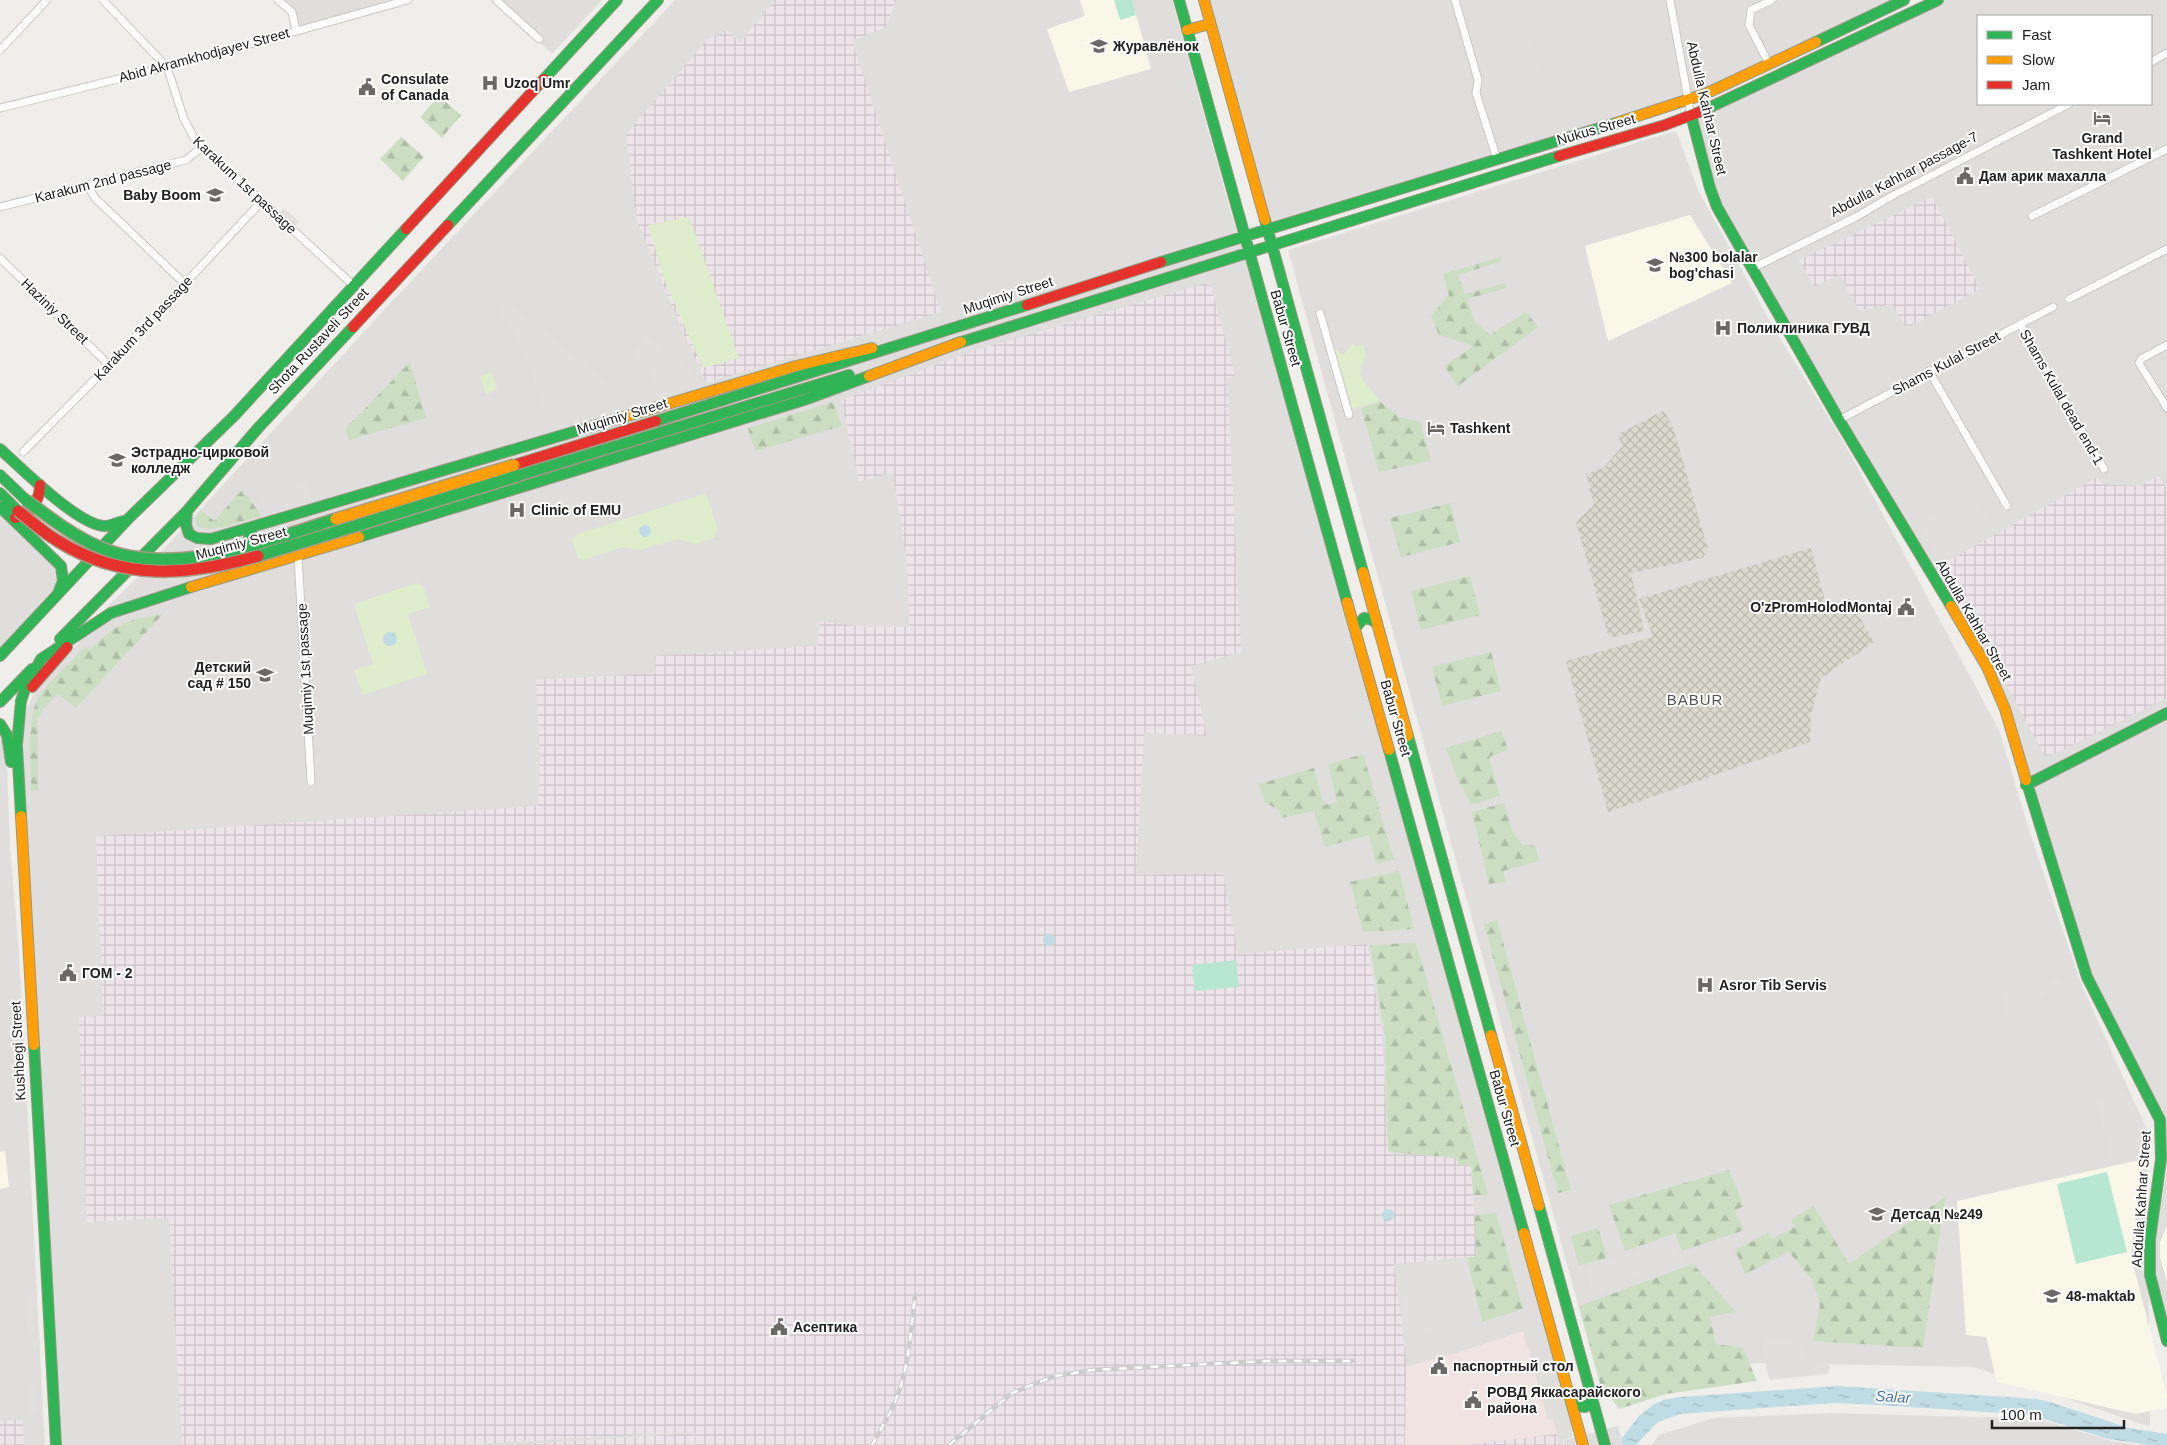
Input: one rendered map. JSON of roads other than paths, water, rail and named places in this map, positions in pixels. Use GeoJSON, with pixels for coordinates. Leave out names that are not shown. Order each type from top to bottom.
{"type":"FeatureCollection","features":[{"type":"Feature","properties":{"kind":"main road","name":"Shota Rustaveli Street"},"geometry":{"type":"LineString","coordinates":[[0,656],[128,519],[234,416],[617,0]]}},
{"type":"Feature","properties":{"kind":"main road","name":"Shota Rustaveli Street"},"geometry":{"type":"LineString","coordinates":[[0,702],[187,511],[265,420],[658,0]]}},
{"type":"Feature","properties":{"kind":"main road","name":"Babur Street"},"geometry":{"type":"LineString","coordinates":[[1179,0],[1581,1441]]}},
{"type":"Feature","properties":{"kind":"main road","name":"Babur Street"},"geometry":{"type":"LineString","coordinates":[[1204,0],[1270,244],[1593,1396],[1605,1445]]}},
{"type":"Feature","properties":{"kind":"main road","name":"Nukus Street"},"geometry":{"type":"LineString","coordinates":[[1266,229],[1705,94],[1904,0]]}},
{"type":"Feature","properties":{"kind":"main road","name":"Nukus Street"},"geometry":{"type":"LineString","coordinates":[[1249,251],[1481,179],[1665,125],[1938,0]]}},
{"type":"Feature","properties":{"kind":"main road"},"geometry":{"type":"LineString","coordinates":[[1188,30],[1210,24]]}},
{"type":"Feature","properties":{"kind":"main road","name":"Abdulla Kahhar Street"},"geometry":{"type":"LineString","coordinates":[[1690,115],[1713,198],[1839,420],[1987,668],[2005,709],[2052,869],[2090,982],[2101,1007],[2158,1113],[2164,1159],[2150,1239],[2150,1275],[2167,1341]]}},
{"type":"Feature","properties":{"kind":"main road","name":"Muqimiy Street"},"geometry":{"type":"LineString","coordinates":[[0,494],[47,535],[90,559],[125,569],[175,573],[206,570],[234,563],[953,328],[1266,229]]}},
{"type":"Feature","properties":{"kind":"main road","name":"Muqimiy Street"},"geometry":{"type":"LineString","coordinates":[[0,475],[43,515],[73,536],[94,546],[140,558],[164,560],[200,558],[516,471],[961,342],[1249,251]]}},
{"type":"Feature","properties":{"kind":"main road"},"geometry":{"type":"LineString","coordinates":[[1105,280],[1110,286],[1108,296]]}},
{"type":"Feature","properties":{"kind":"main road"},"geometry":{"type":"LineString","coordinates":[[187,511],[185,528],[196,538],[211,539],[796,366],[953,328]]}},
{"type":"Feature","properties":{"kind":"main road"},"geometry":{"type":"LineString","coordinates":[[41,659],[111,613],[132,605],[298,556],[804,400],[961,342]]}},
{"type":"Feature","properties":{"kind":"main road"},"geometry":{"type":"LineString","coordinates":[[0,449],[40,485],[78,516],[90,523],[108,526],[128,519]]}},
{"type":"Feature","properties":{"kind":"main road"},"geometry":{"type":"LineString","coordinates":[[11,518],[23,516],[33,509],[39,498],[40,485]]}},
{"type":"Feature","properties":{"kind":"main road"},"geometry":{"type":"LineString","coordinates":[[0,507],[61,566],[63,581],[58,594]]}},
{"type":"Feature","properties":{"kind":"main road"},"geometry":{"type":"LineString","coordinates":[[253,526],[246,550],[254,561],[265,566]]}},
{"type":"Feature","properties":{"kind":"main road"},"geometry":{"type":"LineString","coordinates":[[1355,628],[1359,621],[1364,618],[1371,618],[1377,623]]}},
{"type":"Feature","properties":{"kind":"main road"},"geometry":{"type":"LineString","coordinates":[[19,713],[32,686],[81,631]]}},
{"type":"Feature","properties":{"kind":"main road","name":"Kushbegi Street"},"geometry":{"type":"LineString","coordinates":[[41,659],[25,689],[17,730],[48,1445]]}},
{"type":"Feature","properties":{"kind":"main road"},"geometry":{"type":"LineString","coordinates":[[2026,785],[2167,713]]}},
{"type":"Feature","properties":{"kind":"main road","name":"Kushbegi Street"},"geometry":{"type":"LineString","coordinates":[[0,724],[6,731],[10,748],[37,1196],[56,1445]]}},
{"type":"Feature","properties":{"kind":"main road"},"geometry":{"type":"LineString","coordinates":[[1571,1402],[1577,1406],[1585,1407],[1591,1403],[1593,1396]]}},
{"type":"Feature","properties":{"kind":"street"},"geometry":{"type":"LineString","coordinates":[[0,50],[47,0]]}},
{"type":"Feature","properties":{"kind":"street","name":"Karakum 1st passage"},"geometry":{"type":"LineString","coordinates":[[103,0],[167,67],[187,127],[202,147],[354,286]]}},
{"type":"Feature","properties":{"kind":"street"},"geometry":{"type":"LineString","coordinates":[[278,0],[292,12],[296,30]]}},
{"type":"Feature","properties":{"kind":"street","name":"Abid Akramkhodjayev Street"},"geometry":{"type":"LineString","coordinates":[[0,108],[167,67],[408,0]]}},
{"type":"Feature","properties":{"kind":"street"},"geometry":{"type":"LineString","coordinates":[[496,0],[539,39]]}},
{"type":"Feature","properties":{"kind":"street"},"geometry":{"type":"LineString","coordinates":[[1455,0],[1478,80],[1476,93],[1496,158]]}},
{"type":"Feature","properties":{"kind":"street","name":"Abdulla Kahhar Street"},"geometry":{"type":"LineString","coordinates":[[1670,0],[1690,115]]}},
{"type":"Feature","properties":{"kind":"street"},"geometry":{"type":"LineString","coordinates":[[1769,64],[1749,25],[1751,10],[1772,0]]}},
{"type":"Feature","properties":{"kind":"street"},"geometry":{"type":"LineString","coordinates":[[2152,61],[2167,53]]}},
{"type":"Feature","properties":{"kind":"street","name":"Abdulla Kahhar passage-7"},"geometry":{"type":"LineString","coordinates":[[1752,268],[1856,217],[1890,197],[2067,105]]}},
{"type":"Feature","properties":{"kind":"street","name":"Karakum 2nd passage"},"geometry":{"type":"LineString","coordinates":[[0,207],[186,160],[202,147]]}},
{"type":"Feature","properties":{"kind":"street"},"geometry":{"type":"LineString","coordinates":[[2032,216],[2167,149]]}},
{"type":"Feature","properties":{"kind":"street"},"geometry":{"type":"LineString","coordinates":[[87,185],[95,198],[184,283]]}},
{"type":"Feature","properties":{"kind":"street","name":"Karakum 3rd passage"},"geometry":{"type":"LineString","coordinates":[[23,452],[110,365],[261,202]]}},
{"type":"Feature","properties":{"kind":"street"},"geometry":{"type":"LineString","coordinates":[[2068,299],[2167,248]]}},
{"type":"Feature","properties":{"kind":"street","name":"Haziniy Street"},"geometry":{"type":"LineString","coordinates":[[0,258],[110,365]]}},
{"type":"Feature","properties":{"kind":"street","name":"Shams Kulal Street"},"geometry":{"type":"LineString","coordinates":[[1839,420],[2053,307]]}},
{"type":"Feature","properties":{"kind":"street"},"geometry":{"type":"LineString","coordinates":[[1320,313],[1349,415]]}},
{"type":"Feature","properties":{"kind":"street","name":"Shams Kulal dead end-1"},"geometry":{"type":"LineString","coordinates":[[2020,324],[2104,469]]}},
{"type":"Feature","properties":{"kind":"street"},"geometry":{"type":"LineString","coordinates":[[2167,345],[2141,359],[2139,363],[2167,408]]}},
{"type":"Feature","properties":{"kind":"street"},"geometry":{"type":"LineString","coordinates":[[1929,371],[2007,506]]}},
{"type":"Feature","properties":{"kind":"street","name":"Muqimiy 1st passage"},"geometry":{"type":"LineString","coordinates":[[298,556],[311,782]]}},
{"type":"Feature","properties":{"kind":"water"},"geometry":{"type":"Polygon","coordinates":[[[643,525],[647,525],[651,531],[647,537],[643,537],[639,533],[639,529],[643,525]]]}},
{"type":"Feature","properties":{"kind":"water"},"geometry":{"type":"Polygon","coordinates":[[[390,632],[395,634],[397,639],[395,644],[390,646],[385,644],[383,639],[385,634],[390,632]]]}},
{"type":"Feature","properties":{"kind":"water"},"geometry":{"type":"Polygon","coordinates":[[[1047,934],[1051,934],[1055,940],[1051,946],[1047,946],[1043,942],[1043,938],[1047,934]]]}},
{"type":"Feature","properties":{"kind":"water"},"geometry":{"type":"Polygon","coordinates":[[[1386,1209],[1390,1209],[1394,1215],[1390,1221],[1386,1221],[1382,1217],[1382,1213],[1386,1209]]]}},
{"type":"Feature","properties":{"kind":"water","name":"Salar"},"geometry":{"type":"Polygon","coordinates":[[[1837,1386],[2036,1399],[2129,1428],[2167,1434],[2167,1445],[2149,1445],[2108,1439],[2032,1415],[1834,1403],[1680,1414],[1658,1422],[1636,1445],[1603,1445],[1622,1438],[1639,1416],[1654,1404],[1663,1400],[1680,1397],[1837,1386]]]}},
{"type":"Feature","properties":{"kind":"railway"},"geometry":{"type":"LineString","coordinates":[[872,1445],[892,1408],[901,1385],[908,1352],[915,1296]]}},
{"type":"Feature","properties":{"kind":"railway"},"geometry":{"type":"LineString","coordinates":[[949,1445],[1012,1393],[1055,1376],[1092,1370],[1267,1361],[1352,1361]]}},
{"type":"Feature","properties":{"kind":"place","name":"Журавлёнок"},"geometry":{"type":"Point","coordinates":[1099,46]}},
{"type":"Feature","properties":{"kind":"place","name":"Uzoq Umr"},"geometry":{"type":"Point","coordinates":[490,83]}},
{"type":"Feature","properties":{"kind":"place","name":"Consulate of Canada"},"geometry":{"type":"Point","coordinates":[367,87]}},
{"type":"Feature","properties":{"kind":"place","name":"Grand Tashkent Hotel"},"geometry":{"type":"Point","coordinates":[2102,118]}},
{"type":"Feature","properties":{"kind":"place","name":"Дам арик махалла"},"geometry":{"type":"Point","coordinates":[1965,176]}},
{"type":"Feature","properties":{"kind":"place","name":"Baby Boom"},"geometry":{"type":"Point","coordinates":[215,195]}},
{"type":"Feature","properties":{"kind":"place","name":"№300 bolalar bog'chasi"},"geometry":{"type":"Point","coordinates":[1655,265]}},
{"type":"Feature","properties":{"kind":"place","name":"Поликлиника ГУВД"},"geometry":{"type":"Point","coordinates":[1723,328]}},
{"type":"Feature","properties":{"kind":"place","name":"Tashkent"},"geometry":{"type":"Point","coordinates":[1436,428]}},
{"type":"Feature","properties":{"kind":"place","name":"Эстрадно-цирковой колледж"},"geometry":{"type":"Point","coordinates":[117,460]}},
{"type":"Feature","properties":{"kind":"place","name":"Clinic of EMU"},"geometry":{"type":"Point","coordinates":[517,510]}},
{"type":"Feature","properties":{"kind":"place","name":"O'zPromHolodMontaj"},"geometry":{"type":"Point","coordinates":[1906,607]}},
{"type":"Feature","properties":{"kind":"place","name":"Детский сад # 150"},"geometry":{"type":"Point","coordinates":[265,675]}},
{"type":"Feature","properties":{"kind":"place","name":"ГОМ - 2"},"geometry":{"type":"Point","coordinates":[68,973]}},
{"type":"Feature","properties":{"kind":"place","name":"Asror Tib Servis"},"geometry":{"type":"Point","coordinates":[1705,985]}},
{"type":"Feature","properties":{"kind":"place","name":"Детсад №249"},"geometry":{"type":"Point","coordinates":[1877,1214]}},
{"type":"Feature","properties":{"kind":"place","name":"48-maktab"},"geometry":{"type":"Point","coordinates":[2052,1296]}},
{"type":"Feature","properties":{"kind":"place","name":"Асептика"},"geometry":{"type":"Point","coordinates":[779,1327]}},
{"type":"Feature","properties":{"kind":"place","name":"паспортный стол"},"geometry":{"type":"Point","coordinates":[1439,1366]}},
{"type":"Feature","properties":{"kind":"place","name":"РОВД Яккасарайского района"},"geometry":{"type":"Point","coordinates":[1473,1400]}},
{"type":"Feature","properties":{"kind":"district","name":"BABUR"},"geometry":{"type":"Point","coordinates":[1695,700]}}]}
